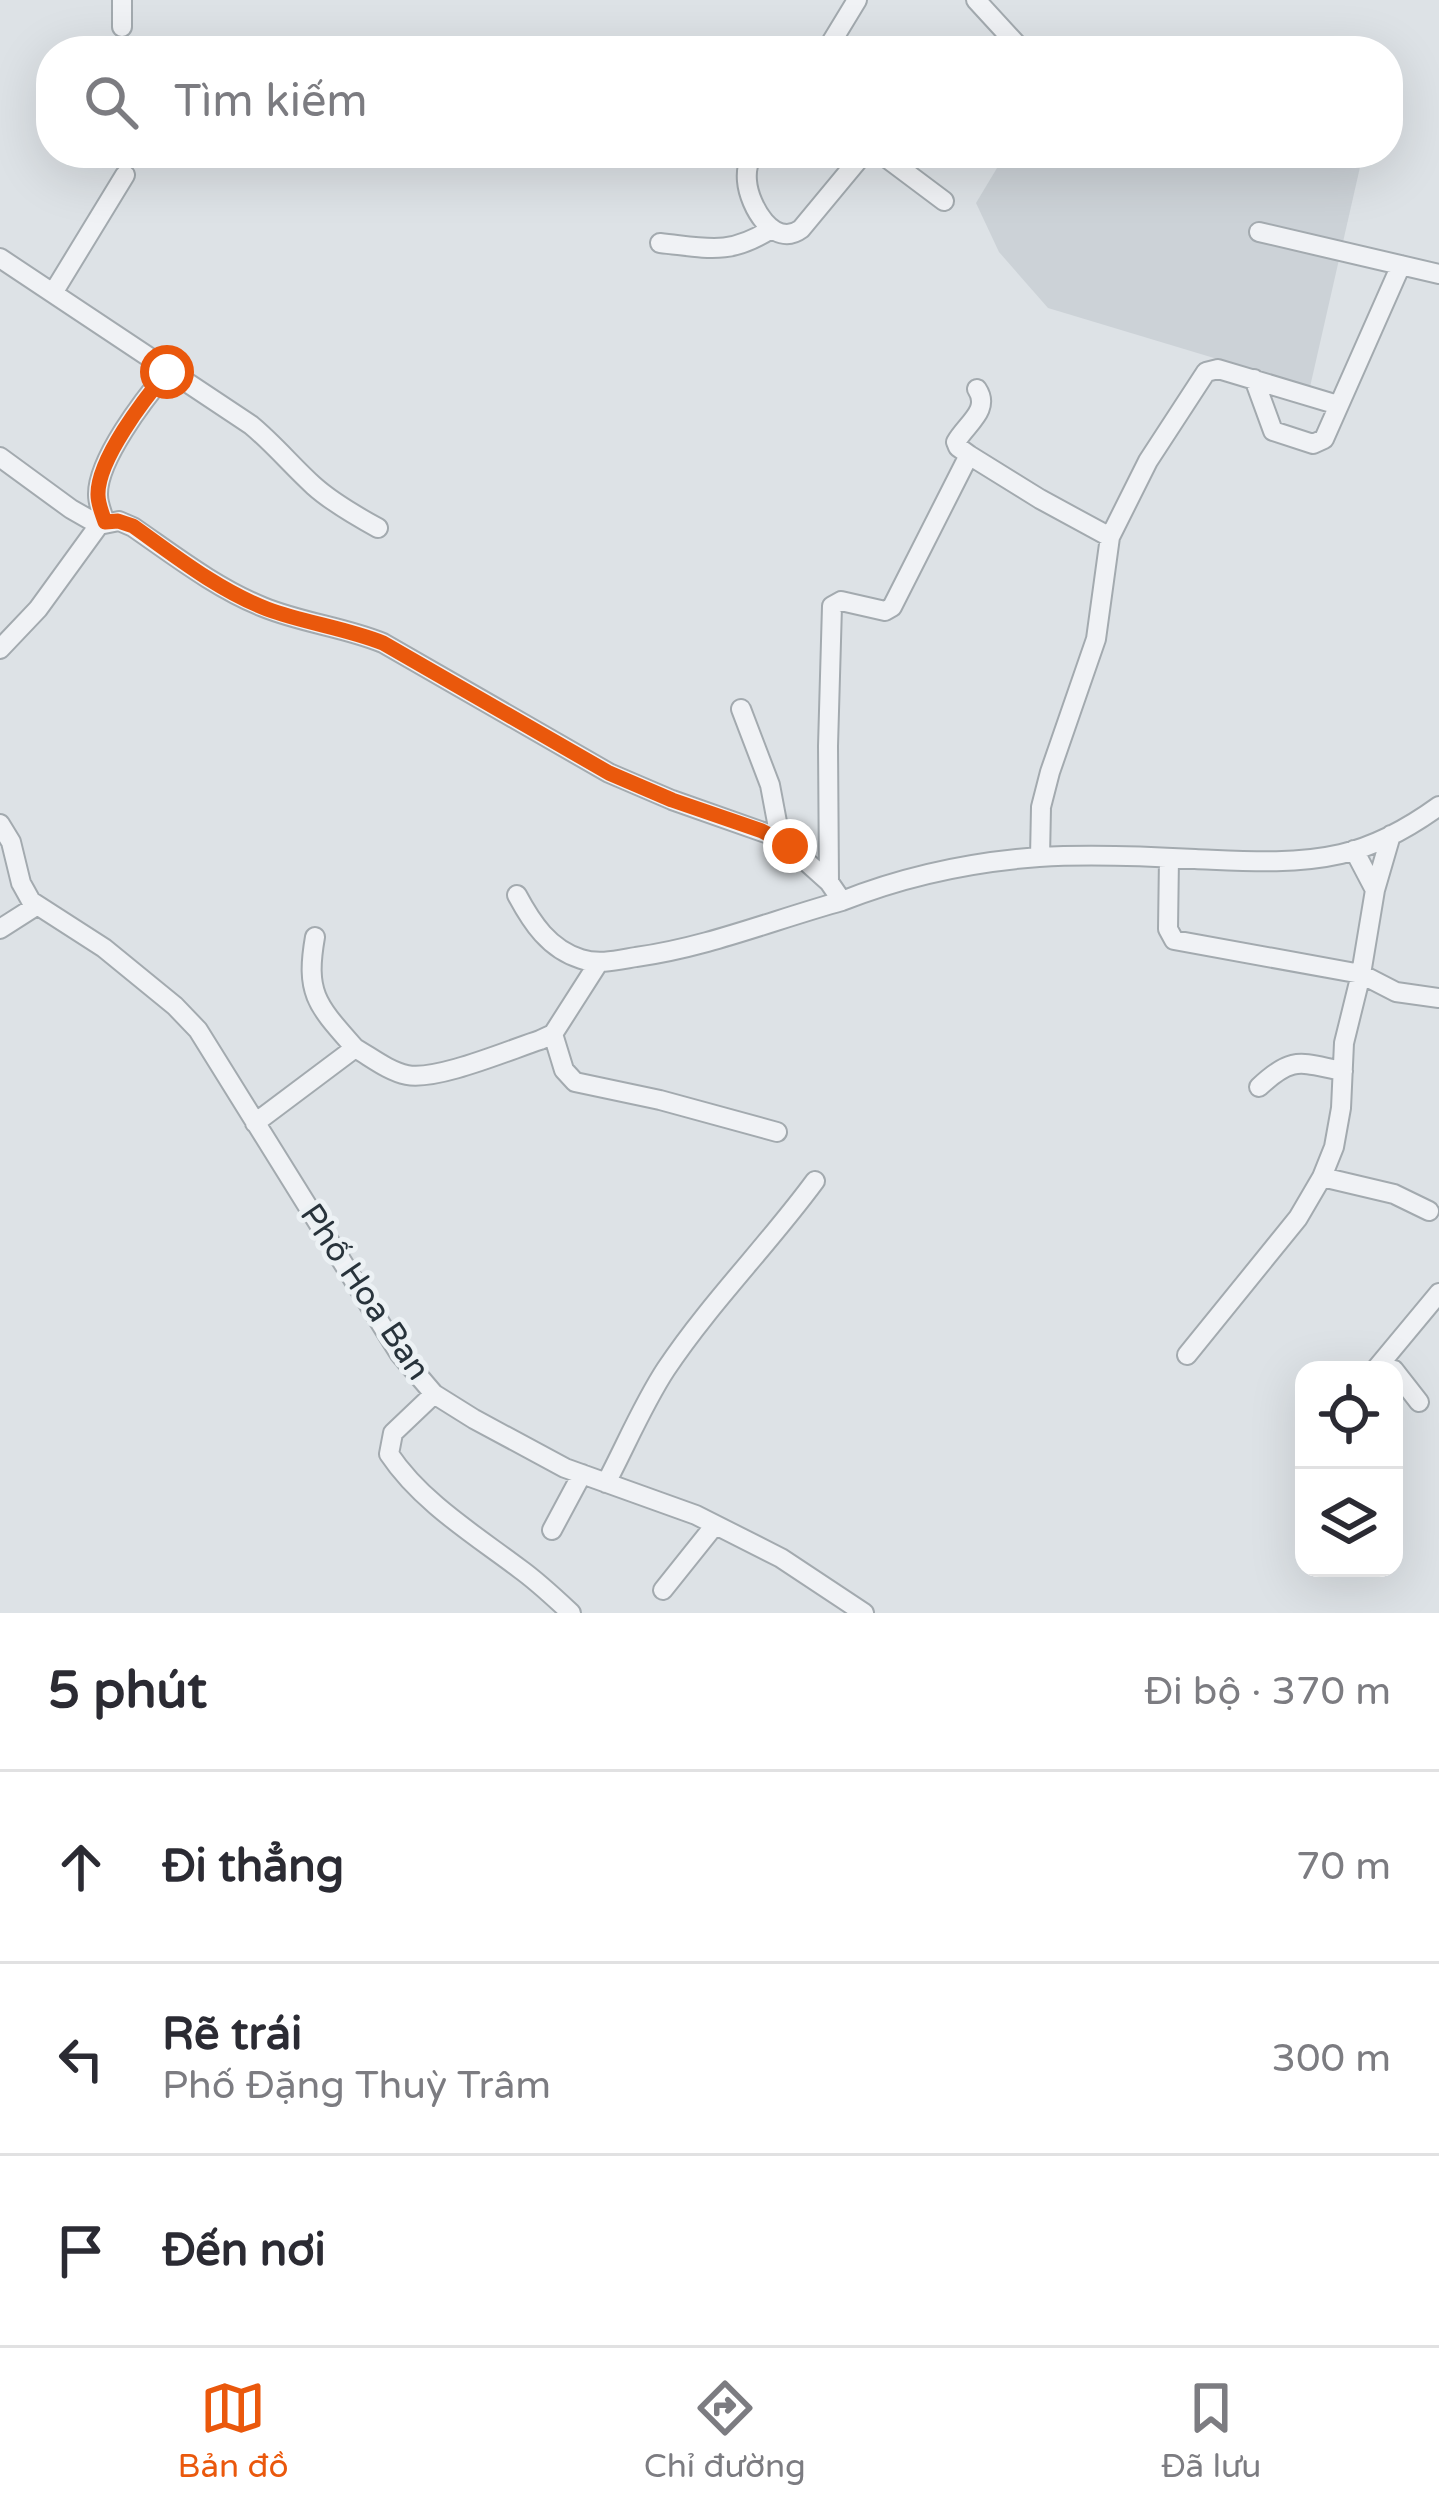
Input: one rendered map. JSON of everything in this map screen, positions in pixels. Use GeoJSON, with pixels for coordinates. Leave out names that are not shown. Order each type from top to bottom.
{"type":"FeatureCollection","features":[{"type":"Feature","properties":{"kind":"street"},"geometry":{"type":"LineString","coordinates":[[122,0],[122,27]]}},
{"type":"Feature","properties":{"kind":"street"},"geometry":{"type":"LineString","coordinates":[[976,0],[1009,36]]}},
{"type":"Feature","properties":{"kind":"street"},"geometry":{"type":"LineString","coordinates":[[834,36],[852,2]]}},
{"type":"Feature","properties":{"kind":"street"},"geometry":{"type":"LineString","coordinates":[[748,168],[753,204],[771,229],[786,236],[798,232],[851,168]]}},
{"type":"Feature","properties":{"kind":"street"},"geometry":{"type":"LineString","coordinates":[[900,168],[944,201]]}},
{"type":"Feature","properties":{"kind":"street"},"geometry":{"type":"LineString","coordinates":[[52,293],[124,175]]}},
{"type":"Feature","properties":{"kind":"street"},"geometry":{"type":"LineString","coordinates":[[660,243],[732,248],[771,229]]}},
{"type":"Feature","properties":{"kind":"street"},"geometry":{"type":"LineString","coordinates":[[1259,232],[1439,274]]}},
{"type":"Feature","properties":{"kind":"street"},"geometry":{"type":"LineString","coordinates":[[0,258],[251,425],[332,501],[378,528]]}},
{"type":"Feature","properties":{"kind":"street"},"geometry":{"type":"LineString","coordinates":[[1254,379],[1277,434],[1319,443],[1400,265]]}},
{"type":"Feature","properties":{"kind":"street"},"geometry":{"type":"LineString","coordinates":[[1040,857],[1041,807],[1096,639],[1110,537],[1148,461],[1206,372],[1218,369],[1338,405]]}},
{"type":"Feature","properties":{"kind":"street"},"geometry":{"type":"LineString","coordinates":[[0,649],[38,609],[102,524],[98,496],[105,466],[142,402],[167,372]]}},
{"type":"Feature","properties":{"kind":"street"},"geometry":{"type":"LineString","coordinates":[[977,389],[982,406],[956,442],[958,447],[1110,537]]}},
{"type":"Feature","properties":{"kind":"street"},"geometry":{"type":"LineString","coordinates":[[829,882],[832,606],[841,601],[885,611],[892,607],[969,455]]}},
{"type":"Feature","properties":{"kind":"street"},"geometry":{"type":"LineString","coordinates":[[0,457],[71,509],[102,524],[118,521],[133,526],[213,582],[270,610],[383,643],[609,773],[780,838],[829,882],[842,901]]}},
{"type":"Feature","properties":{"kind":"street"},"geometry":{"type":"LineString","coordinates":[[741,709],[770,785],[780,838]]}},
{"type":"Feature","properties":{"kind":"street"},"geometry":{"type":"LineString","coordinates":[[518,895],[551,943],[584,960],[599,962],[708,944],[875,888],[945,870],[1040,857],[1318,858],[1391,835],[1439,806]]}},
{"type":"Feature","properties":{"kind":"street"},"geometry":{"type":"LineString","coordinates":[[0,824],[14,851],[25,892],[36,906],[0,929]]}},
{"type":"Feature","properties":{"kind":"street"},"geometry":{"type":"LineString","coordinates":[[1187,1355],[1298,1219],[1334,1147],[1344,1043],[1391,835]]}},
{"type":"Feature","properties":{"kind":"street"},"geometry":{"type":"LineString","coordinates":[[1354,850],[1375,890]]}},
{"type":"Feature","properties":{"kind":"street"},"geometry":{"type":"LineString","coordinates":[[1169,858],[1168,929],[1174,940],[1361,974],[1396,992],[1439,998]]}},
{"type":"Feature","properties":{"kind":"street","name":"Phố Hoa Ban"},"geometry":{"type":"LineString","coordinates":[[36,906],[104,948],[176,1006],[206,1043],[399,1353],[434,1394],[565,1468],[715,1525],[781,1558],[864,1613]]}},
{"type":"Feature","properties":{"kind":"street"},"geometry":{"type":"LineString","coordinates":[[315,937],[311,984],[328,1015],[355,1048],[403,1074],[416,1076],[453,1069],[553,1034],[599,962]]}},
{"type":"Feature","properties":{"kind":"street"},"geometry":{"type":"LineString","coordinates":[[553,1034],[564,1070],[575,1082],[777,1132]]}},
{"type":"Feature","properties":{"kind":"street"},"geometry":{"type":"LineString","coordinates":[[255,1124],[355,1048]]}},
{"type":"Feature","properties":{"kind":"street"},"geometry":{"type":"LineString","coordinates":[[1258,1087],[1293,1063],[1343,1071]]}},
{"type":"Feature","properties":{"kind":"street"},"geometry":{"type":"LineString","coordinates":[[1322,1177],[1394,1195],[1429,1210]]}},
{"type":"Feature","properties":{"kind":"street"},"geometry":{"type":"LineString","coordinates":[[606,1483],[663,1373],[815,1180]]}},
{"type":"Feature","properties":{"kind":"street"},"geometry":{"type":"LineString","coordinates":[[1391,1361],[1439,1293]]}},
{"type":"Feature","properties":{"kind":"street"},"geometry":{"type":"LineString","coordinates":[[1403,1384],[1419,1402]]}},
{"type":"Feature","properties":{"kind":"street"},"geometry":{"type":"LineString","coordinates":[[434,1394],[393,1433],[389,1454],[430,1498],[571,1613]]}},
{"type":"Feature","properties":{"kind":"street"},"geometry":{"type":"LineString","coordinates":[[552,1530],[582,1474]]}},
{"type":"Feature","properties":{"kind":"street"},"geometry":{"type":"LineString","coordinates":[[663,1590],[715,1525]]}},
{"type":"Feature","properties":{"kind":"shaded area"},"geometry":{"type":"Polygon","coordinates":[[[997,168],[1360,168],[1310,387],[1048,308],[999,252],[976,203],[997,168]]]}},
{"type":"Feature","properties":{"kind":"route"},"geometry":{"type":"LineString","coordinates":[[167,372],[124,430],[100,478],[99,507],[105,522],[133,526],[248,601],[383,643],[609,773],[780,838],[790,846]]}}]}
